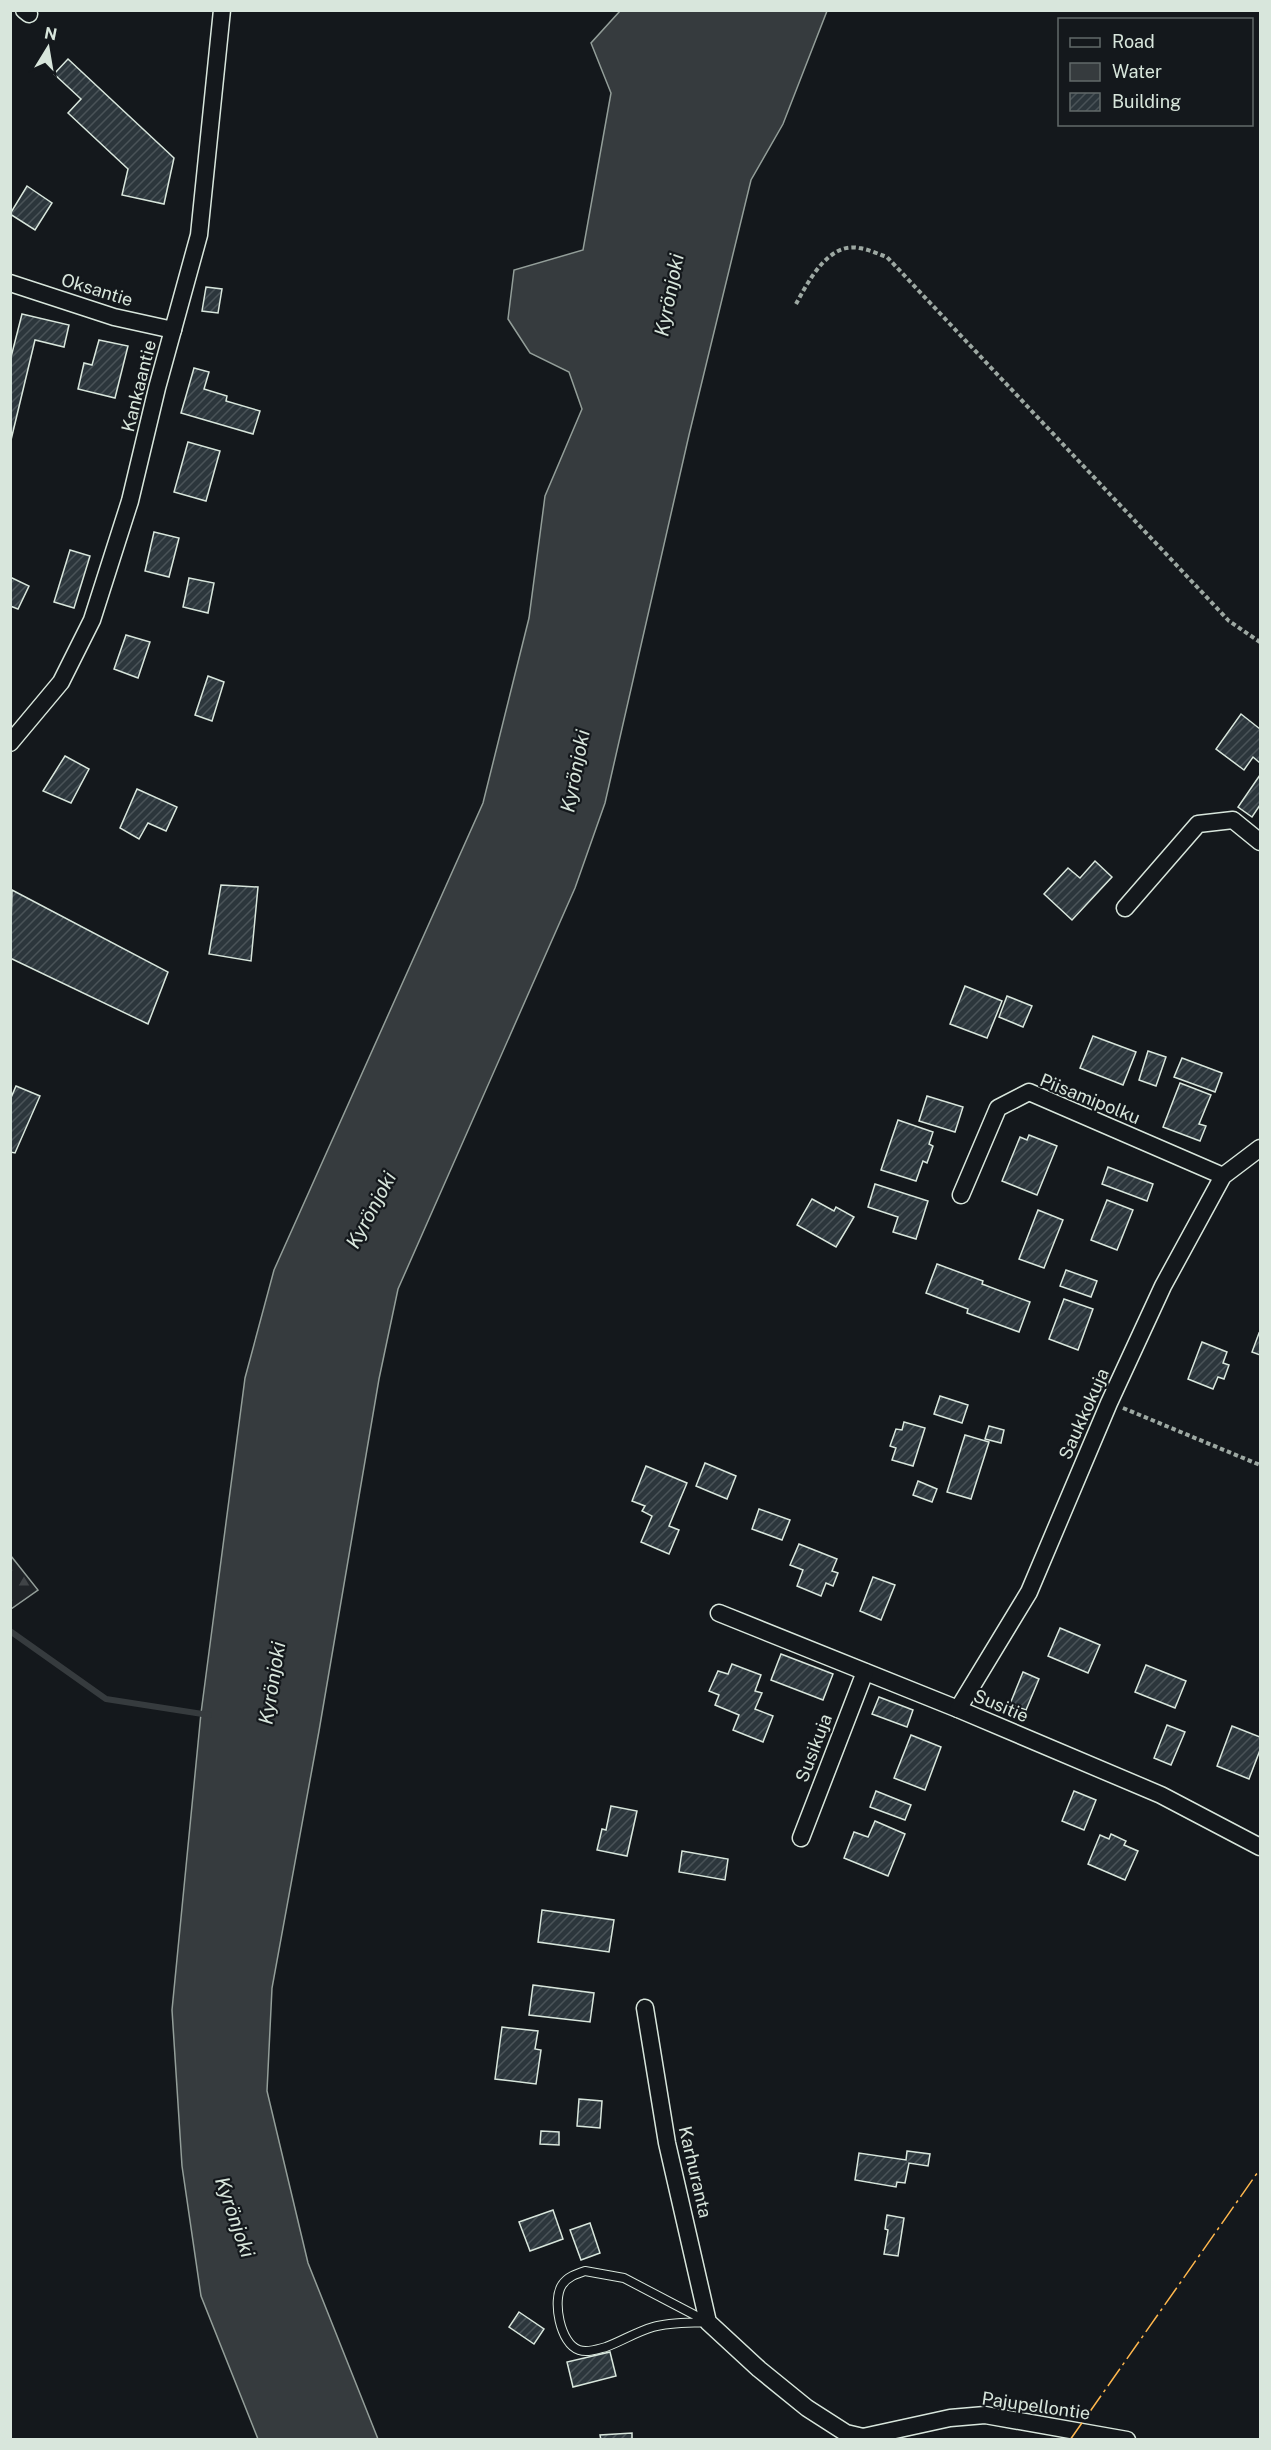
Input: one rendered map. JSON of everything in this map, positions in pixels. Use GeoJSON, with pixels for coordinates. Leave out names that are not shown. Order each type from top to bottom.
{"type":"FeatureCollection","features":[{"type":"Feature","properties":{"kind":"street","name":"Kankaantie"},"geometry":{"type":"LineString","coordinates":[[10,743],[61,682],[92,620],[130,501],[173,330],[200,235],[222,10]]}},
{"type":"Feature","properties":{"kind":"street","name":"Oksantie"},"geometry":{"type":"LineString","coordinates":[[10,283],[114,317],[173,330]]}},
{"type":"Feature","properties":{"kind":"street"},"geometry":{"type":"LineString","coordinates":[[1125,908],[1198,824],[1233,820],[1260,842]]}},
{"type":"Feature","properties":{"kind":"street","name":"Piisamipolku"},"geometry":{"type":"LineString","coordinates":[[961,1195],[998,1107],[1029,1092],[1223,1176]]}},
{"type":"Feature","properties":{"kind":"street","name":"Saukkokuja"},"geometry":{"type":"LineString","coordinates":[[958,1709],[1029,1592],[1109,1402],[1163,1286],[1223,1176],[1260,1148]]}},
{"type":"Feature","properties":{"kind":"street","name":"Susitie"},"geometry":{"type":"LineString","coordinates":[[720,1613],[958,1709],[1161,1796],[1260,1847]]}},
{"type":"Feature","properties":{"kind":"street","name":"Susikuja"},"geometry":{"type":"LineString","coordinates":[[801,1838],[865,1672]]}},
{"type":"Feature","properties":{"kind":"street","name":"Karhuranta"},"geometry":{"type":"LineString","coordinates":[[645,2008],[667,2143],[708,2322]]}},
{"type":"Feature","properties":{"kind":"street","name":"Pajupellontie"},"geometry":{"type":"LineString","coordinates":[[708,2322],[759,2369],[807,2408],[846,2433],[863,2438],[950,2418],[985,2415],[1127,2439]]}},
{"type":"Feature","properties":{"kind":"lane"},"geometry":{"type":"LineString","coordinates":[[585,2271],[624,2278],[708,2322],[656,2326],[596,2350],[581,2351],[571,2346],[564,2336],[559,2317],[561,2286],[569,2277],[585,2271]]}},
{"type":"Feature","properties":{"kind":"path"},"geometry":{"type":"LineString","coordinates":[[795,304],[814,271],[834,252],[857,247],[887,257],[1229,621],[1260,642]]}},
{"type":"Feature","properties":{"kind":"path"},"geometry":{"type":"LineString","coordinates":[[1109,1402],[1260,1465]]}},
{"type":"Feature","properties":{"kind":"green space"},"geometry":{"type":"Polygon","coordinates":[[[11,1556],[38,1590],[10,1609],[11,1556]]]}},
{"type":"Feature","properties":{"kind":"water","name":"Kyrönjoki"},"geometry":{"type":"Polygon","coordinates":[[[620,11],[827,11],[783,124],[751,180],[689,435],[605,803],[575,888],[398,1289],[379,1379],[319,1731],[272,1988],[267,2091],[308,2263],[378,2439],[258,2439],[201,2296],[182,2166],[172,2010],[201,1713],[245,1378],[274,1270],[483,803],[529,618],[545,496],[582,409],[569,372],[530,353],[508,319],[514,270],[583,250],[611,93],[591,43],[620,11]]]}},
{"type":"Feature","properties":{"kind":"building"},"geometry":{"type":"Polygon","coordinates":[[[68,59],[174,158],[164,204],[122,195],[128,169],[68,113],[81,99],[54,74],[68,59]]]}},
{"type":"Feature","properties":{"kind":"building"},"geometry":{"type":"Polygon","coordinates":[[[27,186],[52,203],[35,230],[10,214],[27,186]]]}},
{"type":"Feature","properties":{"kind":"building"},"geometry":{"type":"Polygon","coordinates":[[[206,287],[222,289],[218,313],[202,311],[206,287]]]}},
{"type":"Feature","properties":{"kind":"building"},"geometry":{"type":"Polygon","coordinates":[[[22,314],[69,325],[64,347],[35,340],[11,440],[10,361],[22,314]]]}},
{"type":"Feature","properties":{"kind":"building"},"geometry":{"type":"Polygon","coordinates":[[[99,340],[128,346],[115,398],[78,389],[84,363],[92,365],[99,340]]]}},
{"type":"Feature","properties":{"kind":"building"},"geometry":{"type":"Polygon","coordinates":[[[194,368],[209,372],[204,389],[227,396],[226,401],[260,411],[253,434],[181,413],[194,368]]]}},
{"type":"Feature","properties":{"kind":"building"},"geometry":{"type":"Polygon","coordinates":[[[188,442],[220,451],[206,501],[174,492],[188,442]]]}},
{"type":"Feature","properties":{"kind":"building"},"geometry":{"type":"Polygon","coordinates":[[[154,532],[179,538],[169,577],[145,571],[154,532]]]}},
{"type":"Feature","properties":{"kind":"building"},"geometry":{"type":"Polygon","coordinates":[[[70,550],[90,556],[74,608],[54,602],[70,550]]]}},
{"type":"Feature","properties":{"kind":"building"},"geometry":{"type":"Polygon","coordinates":[[[10,577],[29,586],[18,609],[10,606],[10,577]]]}},
{"type":"Feature","properties":{"kind":"building"},"geometry":{"type":"Polygon","coordinates":[[[189,578],[214,583],[208,613],[183,607],[189,578]]]}},
{"type":"Feature","properties":{"kind":"building"},"geometry":{"type":"Polygon","coordinates":[[[126,635],[150,642],[138,678],[114,669],[126,635]]]}},
{"type":"Feature","properties":{"kind":"building"},"geometry":{"type":"Polygon","coordinates":[[[208,676],[224,682],[212,721],[195,715],[208,676]]]}},
{"type":"Feature","properties":{"kind":"building"},"geometry":{"type":"Polygon","coordinates":[[[1241,714],[1260,729],[1260,763],[1253,757],[1244,770],[1216,749],[1241,714]]]}},
{"type":"Feature","properties":{"kind":"building"},"geometry":{"type":"Polygon","coordinates":[[[65,756],[89,769],[71,803],[43,791],[65,756]]]}},
{"type":"Feature","properties":{"kind":"building"},"geometry":{"type":"Polygon","coordinates":[[[1260,775],[1260,805],[1252,817],[1238,807],[1260,775]]]}},
{"type":"Feature","properties":{"kind":"building"},"geometry":{"type":"Polygon","coordinates":[[[137,789],[177,807],[166,831],[148,823],[139,839],[120,828],[137,789]]]}},
{"type":"Feature","properties":{"kind":"building"},"geometry":{"type":"Polygon","coordinates":[[[1095,861],[1112,877],[1072,920],[1044,894],[1068,868],[1080,878],[1095,861]]]}},
{"type":"Feature","properties":{"kind":"building"},"geometry":{"type":"Polygon","coordinates":[[[221,885],[258,887],[251,961],[209,954],[221,885]]]}},
{"type":"Feature","properties":{"kind":"building"},"geometry":{"type":"Polygon","coordinates":[[[12,890],[168,972],[148,1024],[10,958],[12,890]]]}},
{"type":"Feature","properties":{"kind":"building"},"geometry":{"type":"Polygon","coordinates":[[[965,986],[1002,1001],[987,1038],[950,1024],[965,986]]]}},
{"type":"Feature","properties":{"kind":"building"},"geometry":{"type":"Polygon","coordinates":[[[1007,996],[1032,1006],[1023,1027],[999,1017],[1007,996]]]}},
{"type":"Feature","properties":{"kind":"building"},"geometry":{"type":"Polygon","coordinates":[[[1093,1036],[1136,1052],[1123,1085],[1080,1068],[1093,1036]]]}},
{"type":"Feature","properties":{"kind":"building"},"geometry":{"type":"Polygon","coordinates":[[[1148,1051],[1166,1057],[1156,1086],[1139,1080],[1148,1051]]]}},
{"type":"Feature","properties":{"kind":"building"},"geometry":{"type":"Polygon","coordinates":[[[1182,1058],[1222,1073],[1215,1092],[1174,1077],[1182,1058]]]}},
{"type":"Feature","properties":{"kind":"building"},"geometry":{"type":"Polygon","coordinates":[[[1180,1083],[1211,1095],[1199,1124],[1206,1126],[1200,1141],[1163,1127],[1180,1083]]]}},
{"type":"Feature","properties":{"kind":"building"},"geometry":{"type":"Polygon","coordinates":[[[16,1086],[40,1096],[15,1153],[10,1152],[10,1100],[16,1086]]]}},
{"type":"Feature","properties":{"kind":"building"},"geometry":{"type":"Polygon","coordinates":[[[927,1096],[963,1107],[955,1132],[919,1121],[927,1096]]]}},
{"type":"Feature","properties":{"kind":"building"},"geometry":{"type":"Polygon","coordinates":[[[898,1120],[933,1132],[929,1144],[933,1146],[927,1163],[923,1161],[916,1181],[881,1170],[898,1120]]]}},
{"type":"Feature","properties":{"kind":"building"},"geometry":{"type":"Polygon","coordinates":[[[1029,1135],[1057,1146],[1037,1195],[1002,1181],[1020,1137],[1027,1140],[1029,1135]]]}},
{"type":"Feature","properties":{"kind":"building"},"geometry":{"type":"Polygon","coordinates":[[[1108,1167],[1153,1184],[1147,1201],[1102,1184],[1108,1167]]]}},
{"type":"Feature","properties":{"kind":"building"},"geometry":{"type":"Polygon","coordinates":[[[875,1184],[928,1201],[916,1239],[893,1232],[898,1217],[868,1207],[875,1184]]]}},
{"type":"Feature","properties":{"kind":"building"},"geometry":{"type":"Polygon","coordinates":[[[812,1199],[834,1211],[836,1207],[854,1217],[836,1247],[797,1225],[812,1199]]]}},
{"type":"Feature","properties":{"kind":"building"},"geometry":{"type":"Polygon","coordinates":[[[1107,1200],[1133,1210],[1117,1250],[1091,1240],[1107,1200]]]}},
{"type":"Feature","properties":{"kind":"building"},"geometry":{"type":"Polygon","coordinates":[[[1038,1210],[1063,1220],[1044,1268],[1019,1259],[1038,1210]]]}},
{"type":"Feature","properties":{"kind":"building"},"geometry":{"type":"Polygon","coordinates":[[[937,1264],[1030,1302],[1019,1332],[967,1313],[968,1309],[926,1293],[937,1264]]]}},
{"type":"Feature","properties":{"kind":"building"},"geometry":{"type":"Polygon","coordinates":[[[1066,1270],[1097,1281],[1091,1297],[1060,1286],[1066,1270]]]}},
{"type":"Feature","properties":{"kind":"building"},"geometry":{"type":"Polygon","coordinates":[[[1064,1299],[1093,1309],[1078,1350],[1049,1339],[1064,1299]]]}},
{"type":"Feature","properties":{"kind":"building"},"geometry":{"type":"Polygon","coordinates":[[[1260,1334],[1260,1355],[1252,1352],[1260,1334]]]}},
{"type":"Feature","properties":{"kind":"building"},"geometry":{"type":"Polygon","coordinates":[[[1202,1342],[1227,1352],[1223,1363],[1229,1365],[1224,1379],[1218,1377],[1213,1389],[1188,1379],[1202,1342]]]}},
{"type":"Feature","properties":{"kind":"building"},"geometry":{"type":"Polygon","coordinates":[[[940,1396],[968,1405],[962,1423],[934,1414],[940,1396]]]}},
{"type":"Feature","properties":{"kind":"building"},"geometry":{"type":"Polygon","coordinates":[[[904,1422],[925,1428],[913,1466],[892,1460],[896,1448],[890,1446],[896,1429],[902,1430],[904,1422]]]}},
{"type":"Feature","properties":{"kind":"building"},"geometry":{"type":"Polygon","coordinates":[[[989,1426],[1004,1430],[1001,1443],[985,1439],[989,1426]]]}},
{"type":"Feature","properties":{"kind":"building"},"geometry":{"type":"Polygon","coordinates":[[[965,1435],[989,1442],[971,1499],[947,1492],[965,1435]]]}},
{"type":"Feature","properties":{"kind":"building"},"geometry":{"type":"Polygon","coordinates":[[[705,1463],[736,1476],[727,1499],[696,1486],[705,1463]]]}},
{"type":"Feature","properties":{"kind":"building"},"geometry":{"type":"Polygon","coordinates":[[[646,1466],[687,1483],[669,1526],[679,1530],[669,1554],[641,1542],[652,1516],[642,1511],[645,1506],[632,1501],[646,1466]]]}},
{"type":"Feature","properties":{"kind":"building"},"geometry":{"type":"Polygon","coordinates":[[[918,1481],[937,1489],[932,1502],[913,1495],[918,1481]]]}},
{"type":"Feature","properties":{"kind":"building"},"geometry":{"type":"Polygon","coordinates":[[[759,1509],[790,1520],[782,1540],[752,1529],[759,1509]]]}},
{"type":"Feature","properties":{"kind":"building"},"geometry":{"type":"Polygon","coordinates":[[[799,1544],[837,1559],[832,1571],[838,1573],[833,1586],[826,1583],[821,1596],[797,1586],[803,1570],[790,1565],[799,1544]]]}},
{"type":"Feature","properties":{"kind":"building"},"geometry":{"type":"Polygon","coordinates":[[[873,1577],[895,1585],[881,1620],[860,1611],[873,1577]]]}},
{"type":"Feature","properties":{"kind":"building"},"geometry":{"type":"Polygon","coordinates":[[[1060,1628],[1100,1645],[1088,1673],[1048,1656],[1060,1628]]]}},
{"type":"Feature","properties":{"kind":"building"},"geometry":{"type":"Polygon","coordinates":[[[781,1654],[833,1674],[823,1700],[771,1680],[781,1654]]]}},
{"type":"Feature","properties":{"kind":"building"},"geometry":{"type":"Polygon","coordinates":[[[732,1664],[761,1675],[755,1691],[762,1693],[755,1709],[773,1716],[763,1742],[733,1730],[739,1715],[715,1705],[719,1695],[709,1691],[718,1671],[728,1674],[732,1664]]]}},
{"type":"Feature","properties":{"kind":"building"},"geometry":{"type":"Polygon","coordinates":[[[1146,1665],[1186,1681],[1175,1708],[1135,1692],[1146,1665]]]}},
{"type":"Feature","properties":{"kind":"building"},"geometry":{"type":"Polygon","coordinates":[[[1023,1672],[1039,1679],[1026,1710],[1010,1704],[1023,1672]]]}},
{"type":"Feature","properties":{"kind":"building"},"geometry":{"type":"Polygon","coordinates":[[[879,1697],[913,1710],[907,1727],[872,1714],[879,1697]]]}},
{"type":"Feature","properties":{"kind":"building"},"geometry":{"type":"Polygon","coordinates":[[[1167,1725],[1185,1732],[1171,1765],[1154,1758],[1167,1725]]]}},
{"type":"Feature","properties":{"kind":"building"},"geometry":{"type":"Polygon","coordinates":[[[1232,1726],[1260,1737],[1260,1750],[1249,1779],[1217,1766],[1232,1726]]]}},
{"type":"Feature","properties":{"kind":"building"},"geometry":{"type":"Polygon","coordinates":[[[911,1735],[941,1747],[925,1790],[894,1778],[911,1735]]]}},
{"type":"Feature","properties":{"kind":"building"},"geometry":{"type":"Polygon","coordinates":[[[876,1791],[911,1805],[905,1820],[870,1807],[876,1791]]]}},
{"type":"Feature","properties":{"kind":"building"},"geometry":{"type":"Polygon","coordinates":[[[1074,1791],[1096,1800],[1084,1830],[1062,1821],[1074,1791]]]}},
{"type":"Feature","properties":{"kind":"building"},"geometry":{"type":"Polygon","coordinates":[[[611,1806],[637,1811],[627,1856],[597,1850],[602,1829],[606,1830],[611,1806]]]}},
{"type":"Feature","properties":{"kind":"building"},"geometry":{"type":"Polygon","coordinates":[[[875,1821],[905,1834],[888,1876],[844,1858],[854,1832],[868,1837],[875,1821]]]}},
{"type":"Feature","properties":{"kind":"building"},"geometry":{"type":"Polygon","coordinates":[[[1111,1834],[1126,1841],[1124,1845],[1138,1851],[1125,1880],[1088,1864],[1100,1835],[1109,1839],[1111,1834]]]}},
{"type":"Feature","properties":{"kind":"building"},"geometry":{"type":"Polygon","coordinates":[[[682,1851],[728,1859],[725,1880],[679,1872],[682,1851]]]}},
{"type":"Feature","properties":{"kind":"building"},"geometry":{"type":"Polygon","coordinates":[[[542,1910],[614,1920],[609,1952],[538,1942],[542,1910]]]}},
{"type":"Feature","properties":{"kind":"building"},"geometry":{"type":"Polygon","coordinates":[[[533,1985],[594,1993],[590,2022],[529,2015],[533,1985]]]}},
{"type":"Feature","properties":{"kind":"building"},"geometry":{"type":"Polygon","coordinates":[[[502,2027],[538,2031],[535,2049],[541,2050],[536,2084],[495,2079],[502,2027]]]}},
{"type":"Feature","properties":{"kind":"building"},"geometry":{"type":"Polygon","coordinates":[[[579,2099],[602,2101],[600,2128],[577,2126],[579,2099]]]}},
{"type":"Feature","properties":{"kind":"building"},"geometry":{"type":"Polygon","coordinates":[[[541,2131],[559,2132],[559,2145],[540,2144],[541,2131]]]}},
{"type":"Feature","properties":{"kind":"building"},"geometry":{"type":"Polygon","coordinates":[[[907,2151],[930,2154],[928,2166],[909,2163],[905,2183],[897,2182],[896,2187],[855,2180],[859,2153],[906,2160],[907,2151]]]}},
{"type":"Feature","properties":{"kind":"building"},"geometry":{"type":"Polygon","coordinates":[[[553,2210],[563,2239],[530,2251],[519,2222],[553,2210]]]}},
{"type":"Feature","properties":{"kind":"building"},"geometry":{"type":"Polygon","coordinates":[[[887,2215],[904,2218],[898,2256],[884,2254],[888,2230],[885,2229],[887,2215]]]}},
{"type":"Feature","properties":{"kind":"building"},"geometry":{"type":"Polygon","coordinates":[[[590,2223],[600,2253],[581,2260],[570,2230],[590,2223]]]}},
{"type":"Feature","properties":{"kind":"building"},"geometry":{"type":"Polygon","coordinates":[[[519,2312],[544,2329],[534,2344],[509,2327],[519,2312]]]}},
{"type":"Feature","properties":{"kind":"building"},"geometry":{"type":"Polygon","coordinates":[[[610,2352],[616,2376],[573,2387],[567,2362],[610,2352]]]}},
{"type":"Feature","properties":{"kind":"building"},"geometry":{"type":"Polygon","coordinates":[[[632,2433],[632,2440],[601,2440],[600,2435],[632,2433]]]}},
{"type":"Feature","properties":{"kind":"waterway"},"geometry":{"type":"LineString","coordinates":[[10,1631],[106,1699],[209,1715]]}},
{"type":"Feature","properties":{"kind":"power"},"geometry":{"type":"LineString","coordinates":[[1070,2440],[1260,2169]]}}]}
